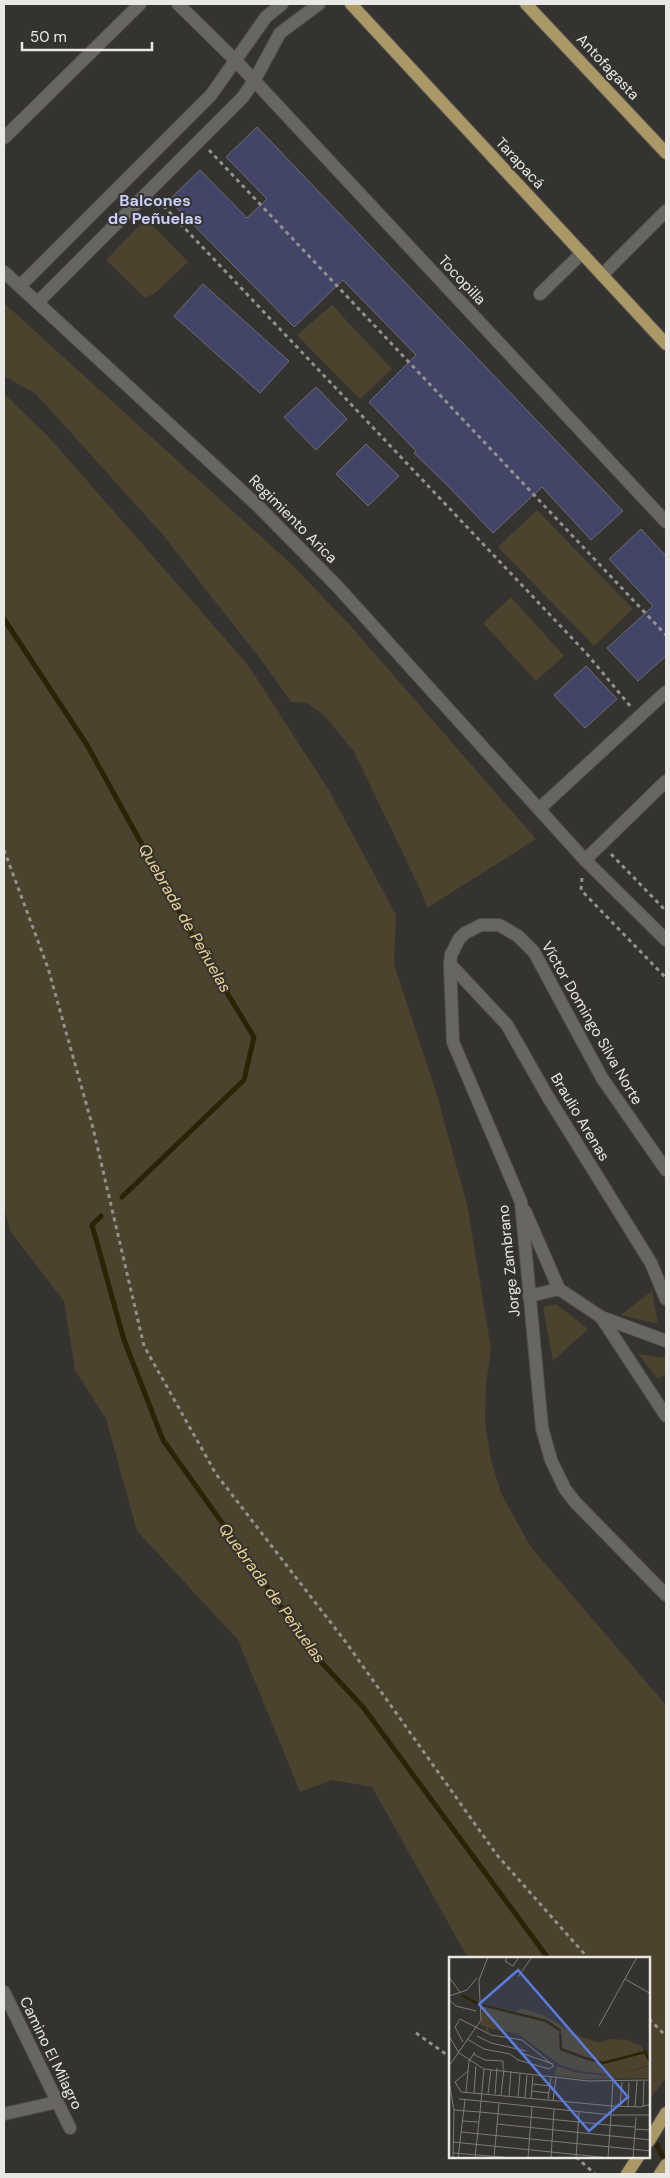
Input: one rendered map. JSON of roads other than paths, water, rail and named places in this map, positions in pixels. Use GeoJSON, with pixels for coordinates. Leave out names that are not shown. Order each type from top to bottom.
{"type":"FeatureCollection","features":[{"type":"Feature","properties":{"kind":"main road","name":"Tarapacá"},"geometry":{"type":"LineString","coordinates":[[350,4],[666,344]]}},
{"type":"Feature","properties":{"kind":"main road","name":"Antofagasta"},"geometry":{"type":"LineString","coordinates":[[526,4],[666,153]]}},
{"type":"Feature","properties":{"kind":"main road"},"geometry":{"type":"LineString","coordinates":[[650,2138],[666,2113]]}},
{"type":"Feature","properties":{"kind":"main road"},"geometry":{"type":"LineString","coordinates":[[627,2174],[637,2158]]}},
{"type":"Feature","properties":{"kind":"main road"},"geometry":{"type":"LineString","coordinates":[[660,2174],[666,2165]]}},
{"type":"Feature","properties":{"kind":"street"},"geometry":{"type":"LineString","coordinates":[[4,138],[140,4]]}},
{"type":"Feature","properties":{"kind":"street","name":"Tocopilla"},"geometry":{"type":"LineString","coordinates":[[178,4],[235,60],[666,522]]}},
{"type":"Feature","properties":{"kind":"street"},"geometry":{"type":"LineString","coordinates":[[20,286],[211,95],[266,17],[282,4]]}},
{"type":"Feature","properties":{"kind":"street"},"geometry":{"type":"LineString","coordinates":[[38,302],[243,98],[280,33],[319,4]]}},
{"type":"Feature","properties":{"kind":"street"},"geometry":{"type":"LineString","coordinates":[[602,275],[666,211]]}},
{"type":"Feature","properties":{"kind":"street"},"geometry":{"type":"LineString","coordinates":[[540,294],[582,253]]}},
{"type":"Feature","properties":{"kind":"street","name":"Regimiento Arica"},"geometry":{"type":"LineString","coordinates":[[4,272],[264,512],[336,584],[510,780],[539,809],[584,860],[666,940]]}},
{"type":"Feature","properties":{"kind":"street"},"geometry":{"type":"LineString","coordinates":[[539,809],[666,692]]}},
{"type":"Feature","properties":{"kind":"street"},"geometry":{"type":"LineString","coordinates":[[584,860],[666,781]]}},
{"type":"Feature","properties":{"kind":"street","name":"Jorge Zambrano"},"geometry":{"type":"LineString","coordinates":[[499,926],[481,925],[466,933],[454,947],[450,964],[453,1042],[521,1202],[542,1428],[551,1460],[565,1489],[585,1514],[666,1595]]}},
{"type":"Feature","properties":{"kind":"street","name":"Víctor Domingo Silva Norte"},"geometry":{"type":"LineString","coordinates":[[499,926],[526,943],[541,961],[602,1078],[666,1170]]}},
{"type":"Feature","properties":{"kind":"street","name":"Braulio Arenas"},"geometry":{"type":"LineString","coordinates":[[450,964],[507,1025],[548,1097],[651,1263],[666,1299]]}},
{"type":"Feature","properties":{"kind":"street"},"geometry":{"type":"LineString","coordinates":[[521,1202],[559,1289],[601,1317],[666,1340]]}},
{"type":"Feature","properties":{"kind":"street"},"geometry":{"type":"LineString","coordinates":[[529,1296],[559,1289]]}},
{"type":"Feature","properties":{"kind":"street"},"geometry":{"type":"LineString","coordinates":[[601,1317],[666,1416]]}},
{"type":"Feature","properties":{"kind":"street","name":"Camino El Milagro"},"geometry":{"type":"LineString","coordinates":[[4,1992],[70,2128]]}},
{"type":"Feature","properties":{"kind":"street"},"geometry":{"type":"LineString","coordinates":[[4,2114],[57,2102]]}},
{"type":"Feature","properties":{"kind":"waterway","name":"Quebrada de Peñuelas"},"geometry":{"type":"LineString","coordinates":[[4,619],[87,745],[197,944],[254,1037],[244,1080],[122,1197]]}},
{"type":"Feature","properties":{"kind":"waterway","name":"Quebrada de Peñuelas"},"geometry":{"type":"LineString","coordinates":[[101,1216],[92,1225],[124,1340],[163,1440],[258,1573],[309,1649],[363,1707],[547,1957]]}},
{"type":"Feature","properties":{"kind":"waterway","name":"Quebrada de Peñuelas"},"geometry":{"type":"LineString","coordinates":[[653,2138],[666,2163]]}},
{"type":"Feature","properties":{"kind":"district","name":"Balcones de Peñuelas"},"geometry":{"type":"Point","coordinates":[155,209]}}]}
